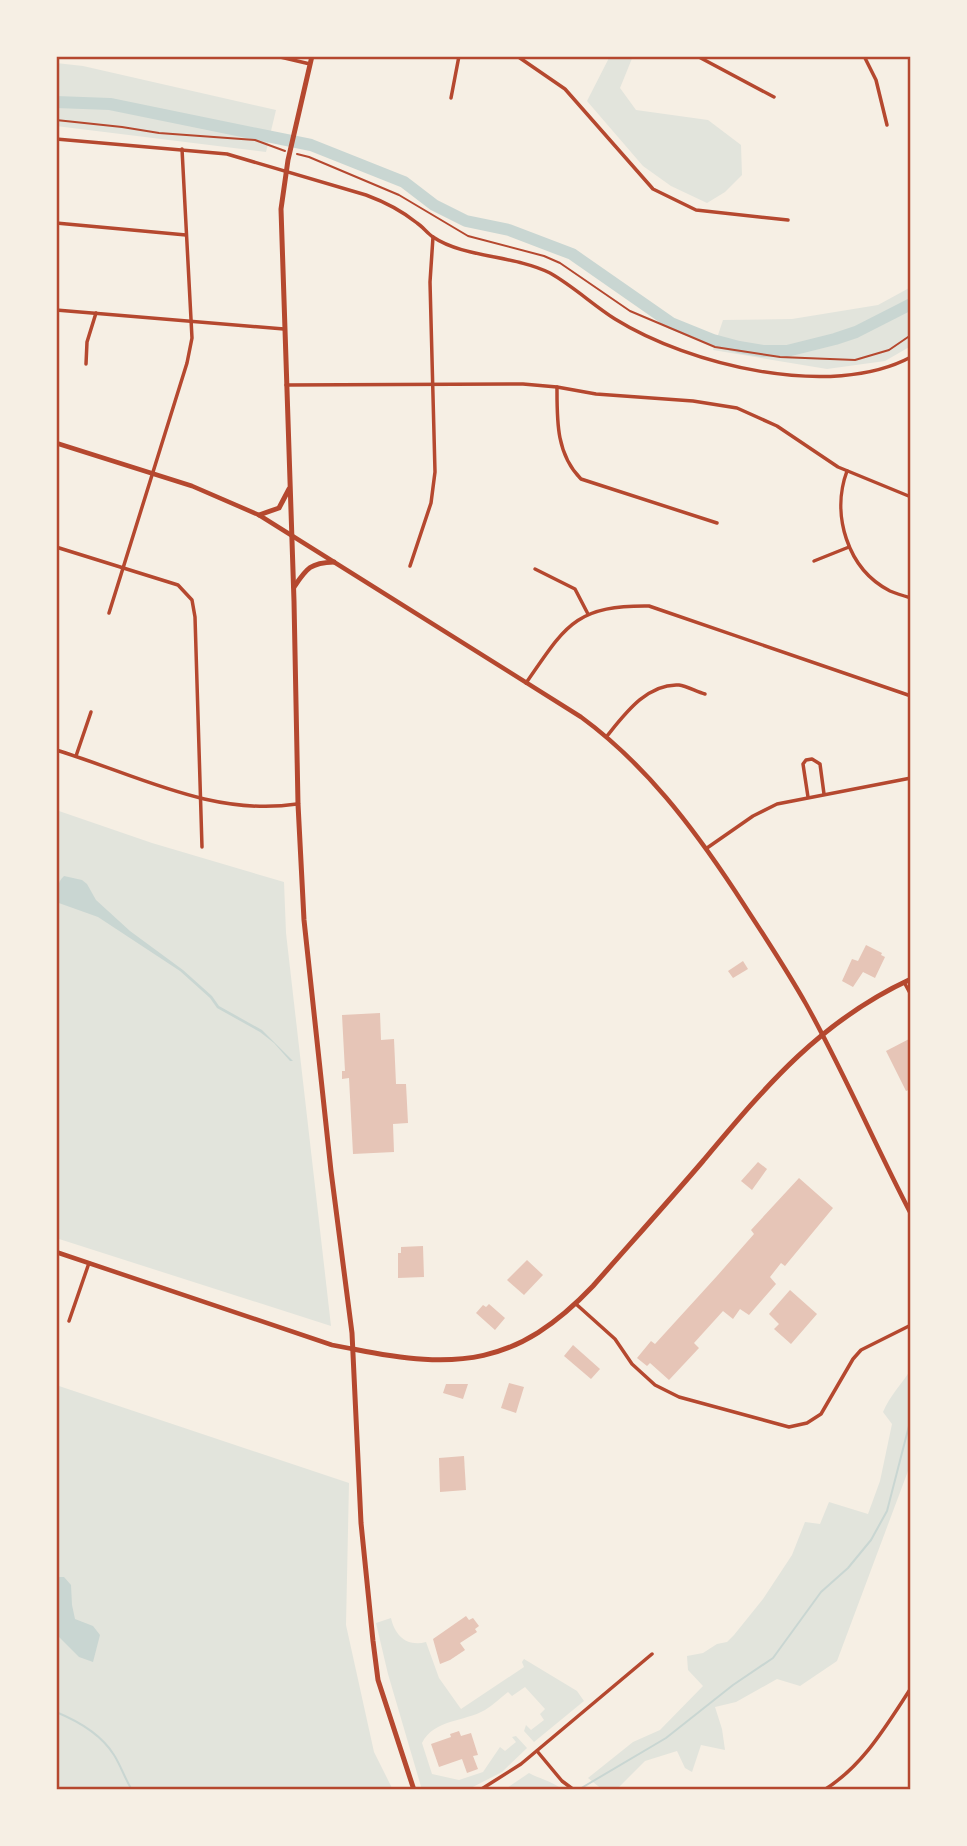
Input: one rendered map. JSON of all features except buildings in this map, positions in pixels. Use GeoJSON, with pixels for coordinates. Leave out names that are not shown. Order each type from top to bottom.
{"type":"FeatureCollection","features":[{"type":"Feature","properties":{"kind":"main road"},"geometry":{"type":"LineString","coordinates":[[312,56],[288,160],[281,209],[294,587],[298,804],[304,920],[353,1349],[361,1523],[373,1641],[379,1680],[414,1790]]}},
{"type":"Feature","properties":{"kind":"main road"},"geometry":{"type":"LineString","coordinates":[[259,516],[279,508],[290,486]]}},
{"type":"Feature","properties":{"kind":"main road"},"geometry":{"type":"LineString","coordinates":[[294,587],[313,565],[334,562]]}},
{"type":"Feature","properties":{"kind":"main road"},"geometry":{"type":"LineString","coordinates":[[353,1349],[441,1360],[479,1357],[521,1343],[558,1320],[576,1304],[703,1161],[759,1093],[792,1060],[821,1035],[911,979]]}},
{"type":"Feature","properties":{"kind":"street"},"geometry":{"type":"LineString","coordinates":[[276,56],[310,64]]}},
{"type":"Feature","properties":{"kind":"street"},"geometry":{"type":"LineString","coordinates":[[451,98],[459,56]]}},
{"type":"Feature","properties":{"kind":"street"},"geometry":{"type":"LineString","coordinates":[[517,56],[565,89],[653,189],[696,209],[788,220]]}},
{"type":"Feature","properties":{"kind":"street"},"geometry":{"type":"LineString","coordinates":[[697,56],[774,97]]}},
{"type":"Feature","properties":{"kind":"street"},"geometry":{"type":"LineString","coordinates":[[864,56],[876,80],[887,125]]}},
{"type":"Feature","properties":{"kind":"street"},"geometry":{"type":"LineString","coordinates":[[56,139],[227,154],[388,203],[433,237],[454,247],[522,262],[550,274],[640,333],[717,362],[827,378],[886,368],[911,356]]}},
{"type":"Feature","properties":{"kind":"street"},"geometry":{"type":"LineString","coordinates":[[109,613],[187,363],[192,338],[182,149]]}},
{"type":"Feature","properties":{"kind":"street"},"geometry":{"type":"LineString","coordinates":[[56,223],[186,234]]}},
{"type":"Feature","properties":{"kind":"street"},"geometry":{"type":"LineString","coordinates":[[410,566],[433,492],[435,472],[430,282],[433,237]]}},
{"type":"Feature","properties":{"kind":"street"},"geometry":{"type":"LineString","coordinates":[[56,310],[285,330]]}},
{"type":"Feature","properties":{"kind":"street"},"geometry":{"type":"LineString","coordinates":[[86,364],[87,342],[96,313]]}},
{"type":"Feature","properties":{"kind":"street"},"geometry":{"type":"LineString","coordinates":[[286,385],[523,384],[737,408],[777,426],[847,471],[911,497]]}},
{"type":"Feature","properties":{"kind":"street"},"geometry":{"type":"LineString","coordinates":[[557,387],[560,441],[572,470],[581,478],[717,523]]}},
{"type":"Feature","properties":{"kind":"street"},"geometry":{"type":"LineString","coordinates":[[56,443],[211,493],[259,516],[581,717],[607,736],[649,776],[707,848],[771,947],[821,1035],[911,1214]]}},
{"type":"Feature","properties":{"kind":"street"},"geometry":{"type":"LineString","coordinates":[[847,471],[839,508],[849,547],[874,580],[890,591],[911,598]]}},
{"type":"Feature","properties":{"kind":"street"},"geometry":{"type":"LineString","coordinates":[[56,547],[178,585],[192,600],[196,645],[202,847]]}},
{"type":"Feature","properties":{"kind":"street"},"geometry":{"type":"LineString","coordinates":[[814,561],[849,547]]}},
{"type":"Feature","properties":{"kind":"street"},"geometry":{"type":"LineString","coordinates":[[534,569],[575,589],[588,614]]}},
{"type":"Feature","properties":{"kind":"street"},"geometry":{"type":"LineString","coordinates":[[526,683],[560,634],[578,618],[619,606],[649,606],[911,696]]}},
{"type":"Feature","properties":{"kind":"street"},"geometry":{"type":"LineString","coordinates":[[607,736],[629,708],[645,696],[665,687],[679,685],[705,694]]}},
{"type":"Feature","properties":{"kind":"street"},"geometry":{"type":"LineString","coordinates":[[76,756],[91,712]]}},
{"type":"Feature","properties":{"kind":"street"},"geometry":{"type":"LineString","coordinates":[[56,750],[200,800],[237,806],[298,804]]}},
{"type":"Feature","properties":{"kind":"street"},"geometry":{"type":"LineString","coordinates":[[808,797],[803,764],[806,760],[812,759],[820,764],[824,794]]}},
{"type":"Feature","properties":{"kind":"street"},"geometry":{"type":"LineString","coordinates":[[707,848],[753,816],[777,804],[911,778]]}},
{"type":"Feature","properties":{"kind":"street"},"geometry":{"type":"LineString","coordinates":[[904,982],[911,995]]}},
{"type":"Feature","properties":{"kind":"street"},"geometry":{"type":"LineString","coordinates":[[56,1252],[332,1345],[353,1349]]}},
{"type":"Feature","properties":{"kind":"street"},"geometry":{"type":"LineString","coordinates":[[69,1321],[89,1263]]}},
{"type":"Feature","properties":{"kind":"street"},"geometry":{"type":"LineString","coordinates":[[576,1304],[615,1339],[632,1364],[655,1385],[679,1397],[789,1427],[807,1423],[821,1413],[861,1350],[911,1325]]}},
{"type":"Feature","properties":{"kind":"street"},"geometry":{"type":"LineString","coordinates":[[480,1790],[505,1776],[537,1751],[652,1654]]}},
{"type":"Feature","properties":{"kind":"street"},"geometry":{"type":"LineString","coordinates":[[824,1790],[843,1778],[869,1751],[911,1688]]}},
{"type":"Feature","properties":{"kind":"street"},"geometry":{"type":"LineString","coordinates":[[537,1751],[562,1781],[574,1790]]}},
{"type":"Feature","properties":{"kind":"path"},"geometry":{"type":"LineString","coordinates":[[56,120],[159,133],[255,140],[275,149],[309,157],[399,195],[468,236],[544,256],[560,263],[630,311],[715,347],[780,358],[855,360],[890,350],[911,335]]}},
{"type":"Feature","properties":{"kind":"shaded area"},"geometry":{"type":"Polygon","coordinates":[[[610,56],[633,56],[620,88],[636,110],[708,120],[741,145],[742,175],[725,192],[707,203],[671,186],[643,166],[587,101],[610,56]]]}},
{"type":"Feature","properties":{"kind":"shaded area"},"geometry":{"type":"Polygon","coordinates":[[[56,63],[83,66],[276,110],[266,152],[56,126],[56,63]]]}},
{"type":"Feature","properties":{"kind":"shaded area"},"geometry":{"type":"Polygon","coordinates":[[[911,287],[911,346],[885,361],[827,369],[713,350],[723,320],[792,319],[878,305],[911,287]]]}},
{"type":"Feature","properties":{"kind":"shaded area"},"geometry":{"type":"Polygon","coordinates":[[[56,810],[152,843],[284,882],[286,933],[331,1326],[56,1238],[56,810]]]}},
{"type":"Feature","properties":{"kind":"shaded area"},"geometry":{"type":"Polygon","coordinates":[[[64,876],[82,880],[87,884],[96,900],[130,931],[183,970],[212,996],[219,1006],[262,1030],[293,1061],[260,1032],[217,1008],[210,998],[180,971],[98,917],[56,902],[58,884],[64,876]]]}},
{"type":"Feature","properties":{"kind":"shaded area"},"geometry":{"type":"Polygon","coordinates":[[[911,1369],[911,1462],[837,1661],[800,1686],[777,1679],[736,1702],[715,1707],[725,1750],[701,1745],[692,1772],[685,1768],[677,1751],[645,1761],[616,1790],[603,1790],[588,1778],[633,1742],[660,1730],[703,1686],[688,1670],[687,1656],[703,1653],[717,1644],[727,1642],[734,1635],[763,1599],[792,1555],[805,1522],[820,1524],[829,1502],[868,1514],[880,1481],[892,1424],[883,1412],[911,1369]]]}},
{"type":"Feature","properties":{"kind":"shaded area"},"geometry":{"type":"Polygon","coordinates":[[[56,1385],[349,1483],[346,1625],[374,1752],[393,1790],[56,1790],[56,1385]]]}},
{"type":"Feature","properties":{"kind":"shaded area"},"geometry":{"type":"Polygon","coordinates":[[[56,1577],[64,1577],[71,1585],[75,1619],[93,1626],[100,1635],[93,1662],[79,1657],[56,1634],[56,1577]]]}},
{"type":"Feature","properties":{"kind":"shaded area"},"geometry":{"type":"Polygon","coordinates":[[[391,1618],[395,1630],[403,1639],[413,1643],[426,1642],[439,1678],[461,1709],[524,1667],[524,1659],[577,1691],[584,1701],[534,1742],[524,1731],[526,1725],[531,1730],[544,1720],[540,1714],[545,1709],[525,1687],[512,1696],[508,1692],[477,1714],[434,1729],[422,1743],[432,1774],[459,1780],[483,1772],[500,1747],[505,1751],[516,1742],[512,1737],[516,1736],[527,1748],[502,1772],[467,1790],[422,1790],[376,1623],[391,1618]]]}},
{"type":"Feature","properties":{"kind":"shaded area"},"geometry":{"type":"Polygon","coordinates":[[[529,1773],[551,1783],[563,1790],[504,1790],[529,1773]]]}},
{"type":"Feature","properties":{"kind":"waterway"},"geometry":{"type":"LineString","coordinates":[[56,102],[110,104],[311,145],[404,182],[434,205],[466,221],[509,230],[572,254],[671,323],[739,347],[787,351],[856,332],[911,304]]}},
{"type":"Feature","properties":{"kind":"waterway"},"geometry":{"type":"LineString","coordinates":[[578,1790],[666,1738],[733,1685],[773,1658],[821,1592],[848,1568],[871,1540],[887,1511],[911,1418]]}},
{"type":"Feature","properties":{"kind":"waterway"},"geometry":{"type":"LineString","coordinates":[[56,1712],[81,1724],[109,1747],[132,1790]]}}]}
